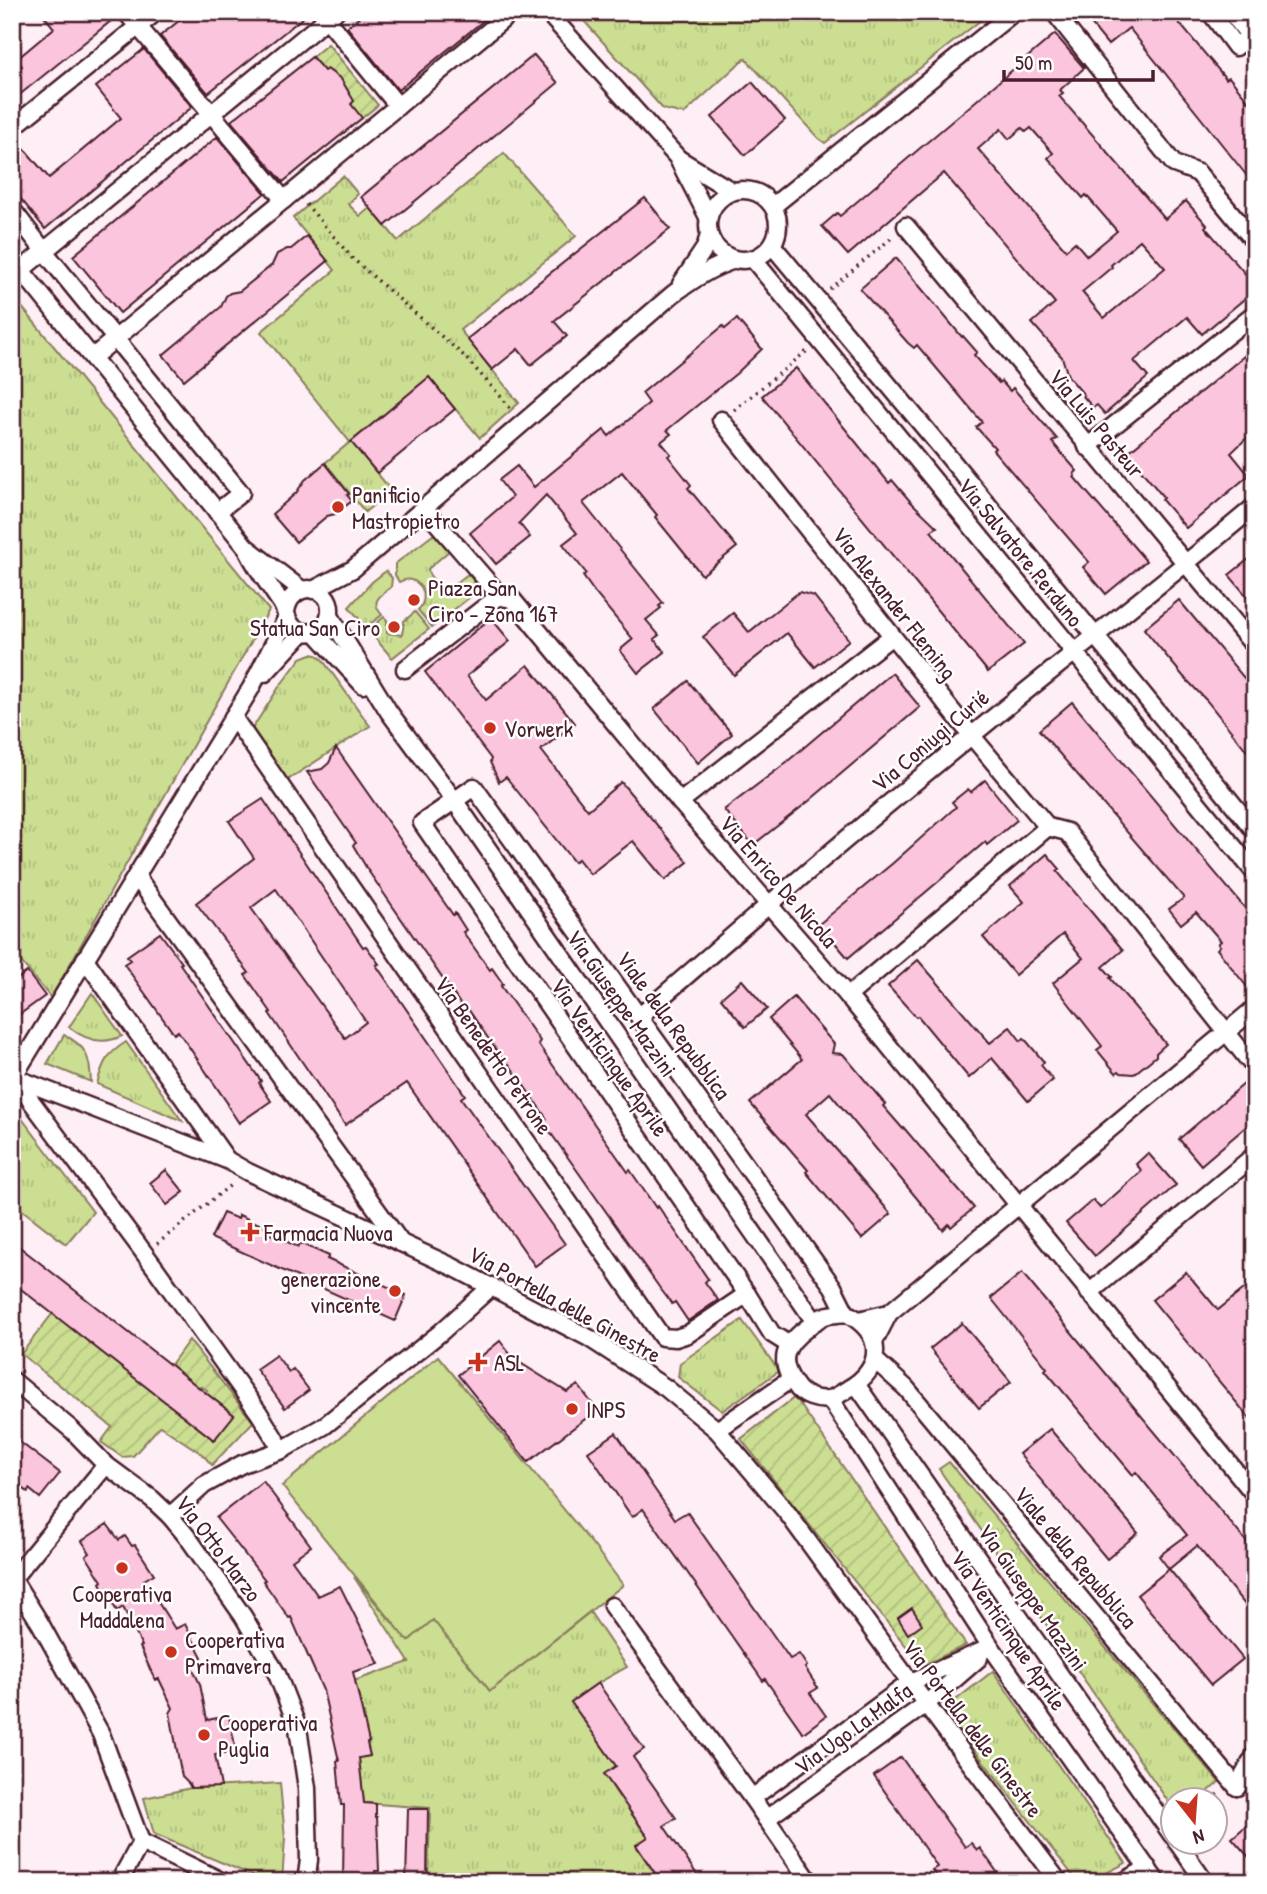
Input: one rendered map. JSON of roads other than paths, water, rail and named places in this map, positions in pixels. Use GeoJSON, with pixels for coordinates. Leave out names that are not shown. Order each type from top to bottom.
{"type":"FeatureCollection","features":[{"type":"Feature","properties":{"kind":"street"},"geometry":{"type":"LineString","coordinates":[[126,12],[211,114],[290,195]]}},
{"type":"Feature","properties":{"kind":"street"},"geometry":{"type":"LineString","coordinates":[[12,128],[156,12]]}},
{"type":"Feature","properties":{"kind":"street"},"geometry":{"type":"LineString","coordinates":[[93,357],[512,12]]}},
{"type":"Feature","properties":{"kind":"street"},"geometry":{"type":"LineString","coordinates":[[547,12],[677,157],[708,217],[709,235],[705,248],[673,294]]}},
{"type":"Feature","properties":{"kind":"street"},"geometry":{"type":"LineString","coordinates":[[773,206],[1014,12]]}},
{"type":"Feature","properties":{"kind":"street"},"geometry":{"type":"LineString","coordinates":[[1054,12],[1174,164],[1198,173],[1255,242]]}},
{"type":"Feature","properties":{"kind":"street"},"geometry":{"type":"LineString","coordinates":[[1210,12],[1236,47],[1252,40],[1231,12]]}},
{"type":"Feature","properties":{"kind":"street"},"geometry":{"type":"LineString","coordinates":[[309,632],[293,627],[246,547],[17,264],[44,251],[328,15],[398,106]]}},
{"type":"Feature","properties":{"kind":"street"},"geometry":{"type":"LineString","coordinates":[[677,157],[732,191]]}},
{"type":"Feature","properties":{"kind":"street"},"geometry":{"type":"LineString","coordinates":[[282,1450],[259,1413],[145,1254],[13,1077],[251,688],[287,614],[290,599],[353,569],[673,294],[717,265],[734,260],[753,259],[764,254],[777,233],[778,224],[773,206],[767,199],[750,191],[732,191],[717,201],[708,217]]}},
{"type":"Feature","properties":{"kind":"street"},"geometry":{"type":"LineString","coordinates":[[12,209],[242,493],[217,512]]}},
{"type":"Feature","properties":{"kind":"street","name":"Via Luis Pasteur"},"geometry":{"type":"LineString","coordinates":[[906,226],[1254,645]]}},
{"type":"Feature","properties":{"kind":"street"},"geometry":{"type":"LineString","coordinates":[[709,235],[718,251],[734,260]]}},
{"type":"Feature","properties":{"kind":"street","name":"Via Salvatore Perduno"},"geometry":{"type":"LineString","coordinates":[[772,245],[952,460],[1255,831]]}},
{"type":"Feature","properties":{"kind":"street","name":"Via Salvatore Perduno"},"geometry":{"type":"LineString","coordinates":[[753,259],[1255,873]]}},
{"type":"Feature","properties":{"kind":"street"},"geometry":{"type":"LineString","coordinates":[[1087,447],[1255,313]]}},
{"type":"Feature","properties":{"kind":"street","name":"Via Alexander Fleming"},"geometry":{"type":"LineString","coordinates":[[721,420],[971,735],[1048,827],[1067,832],[1255,1068]]}},
{"type":"Feature","properties":{"kind":"street","name":"Via Coniugi Curié"},"geometry":{"type":"LineString","coordinates":[[640,1016],[971,735],[1255,506]]}},
{"type":"Feature","properties":{"kind":"street","name":"Via Enrico De Nicola"},"geometry":{"type":"LineString","coordinates":[[424,508],[499,596],[512,599],[680,803],[848,996],[1255,1495]]}},
{"type":"Feature","properties":{"kind":"street"},"geometry":{"type":"LineString","coordinates":[[246,547],[307,590],[320,592],[330,610]]}},
{"type":"Feature","properties":{"kind":"street"},"geometry":{"type":"LineString","coordinates":[[251,688],[309,632],[324,626],[353,569]]}},
{"type":"Feature","properties":{"kind":"street"},"geometry":{"type":"LineString","coordinates":[[405,668],[499,596]]}},
{"type":"Feature","properties":{"kind":"street","name":"Via Giuseppe Mazzini"},"geometry":{"type":"LineString","coordinates":[[330,610],[389,712],[454,800],[815,1322]]}},
{"type":"Feature","properties":{"kind":"street","name":"Via Giuseppe Mazzini"},"geometry":{"type":"LineString","coordinates":[[309,632],[389,712]]}},
{"type":"Feature","properties":{"kind":"street"},"geometry":{"type":"LineString","coordinates":[[680,803],[892,636]]}},
{"type":"Feature","properties":{"kind":"street","name":"Via Benedetto Petrone"},"geometry":{"type":"LineString","coordinates":[[233,717],[662,1337],[676,1338],[688,1334],[747,1294]]}},
{"type":"Feature","properties":{"kind":"street","name":"Viale della Repubblica"},"geometry":{"type":"LineString","coordinates":[[454,800],[474,787],[833,1287],[839,1303],[853,1316]]}},
{"type":"Feature","properties":{"kind":"street","name":"Via Venticinque Aprile"},"geometry":{"type":"LineString","coordinates":[[454,800],[422,823],[772,1334],[788,1344]]}},
{"type":"Feature","properties":{"kind":"street"},"geometry":{"type":"LineString","coordinates":[[848,996],[1048,827]]}},
{"type":"Feature","properties":{"kind":"street"},"geometry":{"type":"LineString","coordinates":[[136,876],[401,1244]]}},
{"type":"Feature","properties":{"kind":"street"},"geometry":{"type":"LineString","coordinates":[[85,959],[227,1160]]}},
{"type":"Feature","properties":{"kind":"street"},"geometry":{"type":"LineString","coordinates":[[889,1313],[825,1316],[788,1344],[785,1361],[787,1371],[797,1389],[807,1396],[830,1399],[866,1376],[876,1361],[875,1340],[889,1313],[1255,1007]]}},
{"type":"Feature","properties":{"kind":"street","name":"Via Portella delle Ginestre"},"geometry":{"type":"LineString","coordinates":[[13,1077],[227,1160],[492,1286],[600,1345],[666,1388],[717,1430],[788,1514],[1059,1882]]}},
{"type":"Feature","properties":{"kind":"street"},"geometry":{"type":"LineString","coordinates":[[1089,1293],[1255,1155]]}},
{"type":"Feature","properties":{"kind":"street"},"geometry":{"type":"LineString","coordinates":[[170,1516],[204,1485],[242,1464],[282,1450],[324,1426],[440,1333],[492,1286]]}},
{"type":"Feature","properties":{"kind":"street"},"geometry":{"type":"LineString","coordinates":[[853,1316],[875,1340]]}},
{"type":"Feature","properties":{"kind":"street","name":"Viale della Repubblica"},"geometry":{"type":"LineString","coordinates":[[876,1361],[906,1388],[1237,1787]]}},
{"type":"Feature","properties":{"kind":"street"},"geometry":{"type":"LineString","coordinates":[[717,1430],[791,1379]]}},
{"type":"Feature","properties":{"kind":"street","name":"Via Otto Marzo"},"geometry":{"type":"LineString","coordinates":[[12,1380],[72,1430],[106,1465],[170,1516],[243,1616],[277,1674],[298,1728],[307,1788],[309,1860],[306,1882]]}},
{"type":"Feature","properties":{"kind":"street","name":"Via Giuseppe Mazzini"},"geometry":{"type":"LineString","coordinates":[[856,1384],[1158,1815]]}},
{"type":"Feature","properties":{"kind":"street","name":"Via Venticinque Aprile"},"geometry":{"type":"LineString","coordinates":[[830,1399],[991,1647],[1153,1875]]}},
{"type":"Feature","properties":{"kind":"street"},"geometry":{"type":"LineString","coordinates":[[106,1465],[12,1578],[101,1734],[141,1842],[223,1882]]}},
{"type":"Feature","properties":{"kind":"street"},"geometry":{"type":"LineString","coordinates":[[612,1606],[810,1882]]}},
{"type":"Feature","properties":{"kind":"street","name":"Via Ugo La Malfa"},"geometry":{"type":"LineString","coordinates":[[752,1798],[911,1682],[991,1647]]}},
{"type":"Feature","properties":{"kind":"street","name":"Via Ugo La Malfa"},"geometry":{"type":"LineString","coordinates":[[766,1819],[926,1704],[991,1647]]}},
{"type":"Feature","properties":{"kind":"street"},"geometry":{"type":"LineString","coordinates":[[1255,1755],[1237,1787],[1255,1789]]}},
{"type":"Feature","properties":{"kind":"street"},"geometry":{"type":"LineString","coordinates":[[119,1882],[141,1842]]}},
{"type":"Feature","properties":{"kind":"street"},"geometry":{"type":"LineString","coordinates":[[1187,1856],[1205,1882]]}},
{"type":"Feature","properties":{"kind":"street"},"geometry":{"type":"LineString","coordinates":[[1123,1882],[1153,1875]]}},
{"type":"Feature","properties":{"kind":"place","name":"Panificio Mastropietro"},"geometry":{"type":"Point","coordinates":[338,507]}},
{"type":"Feature","properties":{"kind":"place","name":"Piazza San Ciro - Zona 167"},"geometry":{"type":"Point","coordinates":[414,600]}},
{"type":"Feature","properties":{"kind":"place","name":"Statua San Ciro"},"geometry":{"type":"Point","coordinates":[394,627]}},
{"type":"Feature","properties":{"kind":"place","name":"Vorwerk"},"geometry":{"type":"Point","coordinates":[490,728]}},
{"type":"Feature","properties":{"kind":"place","name":"Farmacia Nuova"},"geometry":{"type":"Point","coordinates":[250,1232]}},
{"type":"Feature","properties":{"kind":"place","name":"generazione vincente"},"geometry":{"type":"Point","coordinates":[395,1291]}},
{"type":"Feature","properties":{"kind":"place","name":"ASL"},"geometry":{"type":"Point","coordinates":[478,1362]}},
{"type":"Feature","properties":{"kind":"place","name":"INPS"},"geometry":{"type":"Point","coordinates":[572,1409]}},
{"type":"Feature","properties":{"kind":"place","name":"Cooperativa Maddalena"},"geometry":{"type":"Point","coordinates":[122,1568]}},
{"type":"Feature","properties":{"kind":"place","name":"Cooperativa Primavera"},"geometry":{"type":"Point","coordinates":[171,1652]}},
{"type":"Feature","properties":{"kind":"place","name":"Cooperativa Puglia"},"geometry":{"type":"Point","coordinates":[204,1735]}}]}
